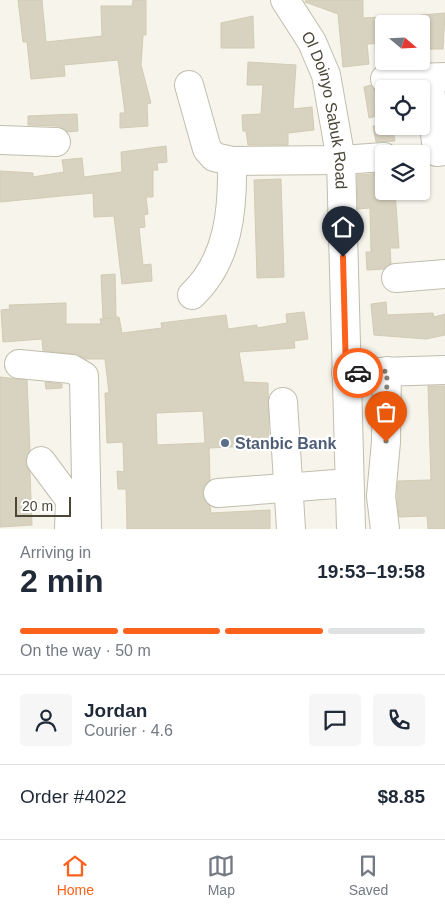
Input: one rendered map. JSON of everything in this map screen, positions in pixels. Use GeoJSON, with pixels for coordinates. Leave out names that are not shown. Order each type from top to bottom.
{"type":"FeatureCollection","features":[{"type":"Feature","properties":{"kind":"street","name":"Ol Doinyo Sabuk Road"},"geometry":{"type":"LineString","coordinates":[[285,0],[312,42],[326,75],[341,160],[350,529]]}},
{"type":"Feature","properties":{"kind":"street"},"geometry":{"type":"LineString","coordinates":[[385,79],[437,77],[433,152]]}},
{"type":"Feature","properties":{"kind":"street"},"geometry":{"type":"LineString","coordinates":[[189,86],[207,148],[214,157],[232,160],[341,160],[375,157]]}},
{"type":"Feature","properties":{"kind":"street"},"geometry":{"type":"LineString","coordinates":[[0,140],[56,142]]}},
{"type":"Feature","properties":{"kind":"street"},"geometry":{"type":"LineString","coordinates":[[192,295],[211,273],[227,232],[232,202],[232,160]]}},
{"type":"Feature","properties":{"kind":"street"},"geometry":{"type":"LineString","coordinates":[[396,278],[445,274]]}},
{"type":"Feature","properties":{"kind":"street"},"geometry":{"type":"LineString","coordinates":[[19,364],[72,369],[84,376],[87,529]]}},
{"type":"Feature","properties":{"kind":"street"},"geometry":{"type":"LineString","coordinates":[[346,373],[445,370]]}},
{"type":"Feature","properties":{"kind":"street"},"geometry":{"type":"LineString","coordinates":[[385,529],[381,496],[386,442],[387,371]]}},
{"type":"Feature","properties":{"kind":"street"},"geometry":{"type":"LineString","coordinates":[[283,402],[291,529]]}},
{"type":"Feature","properties":{"kind":"street"},"geometry":{"type":"LineString","coordinates":[[40,461],[70,500],[70,529]]}},
{"type":"Feature","properties":{"kind":"street"},"geometry":{"type":"LineString","coordinates":[[218,493],[349,483]]}},
{"type":"Feature","properties":{"kind":"building"},"geometry":{"type":"Polygon","coordinates":[[[18,0],[42,0],[46,42],[102,36],[101,6],[132,6],[133,0],[146,0],[146,35],[143,35],[141,65],[151,103],[147,104],[148,126],[120,128],[120,113],[125,113],[118,60],[64,65],[65,76],[31,79],[27,42],[23,42],[18,0]]]}},
{"type":"Feature","properties":{"kind":"building"},"geometry":{"type":"Polygon","coordinates":[[[306,0],[363,0],[363,18],[375,17],[375,44],[367,44],[369,64],[343,67],[338,14],[305,2],[306,0]]]}},
{"type":"Feature","properties":{"kind":"building"},"geometry":{"type":"Polygon","coordinates":[[[445,13],[443,49],[430,49],[430,15],[421,15],[445,13]]]}},
{"type":"Feature","properties":{"kind":"building"},"geometry":{"type":"Polygon","coordinates":[[[253,16],[254,48],[221,48],[221,23],[253,16]]]}},
{"type":"Feature","properties":{"kind":"building"},"geometry":{"type":"Polygon","coordinates":[[[248,62],[296,65],[293,109],[312,107],[314,130],[288,133],[288,145],[248,145],[246,131],[243,131],[242,115],[261,114],[263,85],[247,85],[248,62]]]}},
{"type":"Feature","properties":{"kind":"building"},"geometry":{"type":"Polygon","coordinates":[[[371,85],[375,90],[375,116],[369,118],[364,87],[371,85]]]}},
{"type":"Feature","properties":{"kind":"building"},"geometry":{"type":"Polygon","coordinates":[[[77,114],[78,131],[67,132],[57,126],[28,125],[28,116],[77,114]]]}},
{"type":"Feature","properties":{"kind":"building"},"geometry":{"type":"Polygon","coordinates":[[[373,126],[375,126],[375,135],[394,135],[395,141],[376,142],[373,126]]]}},
{"type":"Feature","properties":{"kind":"building"},"geometry":{"type":"Polygon","coordinates":[[[166,146],[167,162],[157,163],[158,170],[153,170],[153,197],[146,197],[148,214],[144,215],[145,227],[139,228],[143,265],[151,264],[152,281],[122,284],[114,216],[94,217],[93,193],[0,202],[0,171],[33,173],[33,177],[64,172],[62,160],[82,158],[84,177],[122,172],[121,152],[166,146]]]}},
{"type":"Feature","properties":{"kind":"building"},"geometry":{"type":"Polygon","coordinates":[[[375,174],[375,200],[396,200],[399,248],[390,248],[391,264],[384,269],[367,270],[366,252],[371,252],[370,208],[358,209],[357,175],[375,174]]]}},
{"type":"Feature","properties":{"kind":"building"},"geometry":{"type":"Polygon","coordinates":[[[281,179],[284,277],[257,278],[254,180],[281,179]]]}},
{"type":"Feature","properties":{"kind":"building"},"geometry":{"type":"Polygon","coordinates":[[[115,274],[116,317],[119,317],[122,333],[162,328],[161,323],[226,315],[228,329],[257,325],[257,328],[287,323],[286,314],[304,312],[308,339],[294,341],[295,348],[239,352],[244,382],[268,383],[269,439],[251,440],[252,446],[209,448],[210,480],[204,486],[202,494],[210,506],[211,513],[270,510],[270,529],[127,529],[126,489],[118,489],[117,471],[124,472],[123,442],[107,443],[105,393],[109,393],[105,359],[86,359],[74,354],[43,351],[42,339],[3,342],[1,310],[10,309],[9,305],[66,303],[66,324],[101,324],[100,319],[113,318],[103,318],[101,275],[115,274]],[[203,411],[156,413],[157,445],[205,443],[203,411]]]}},
{"type":"Feature","properties":{"kind":"building"},"geometry":{"type":"Polygon","coordinates":[[[386,302],[387,315],[433,313],[434,317],[445,314],[445,335],[426,339],[374,335],[371,304],[386,302]]]}},
{"type":"Feature","properties":{"kind":"building"},"geometry":{"type":"Polygon","coordinates":[[[0,377],[27,380],[30,451],[25,462],[30,473],[32,525],[0,527],[0,377]]]}},
{"type":"Feature","properties":{"kind":"building"},"geometry":{"type":"Polygon","coordinates":[[[45,382],[62,384],[62,388],[46,389],[45,382]]]}},
{"type":"Feature","properties":{"kind":"building"},"geometry":{"type":"Polygon","coordinates":[[[428,386],[445,386],[445,529],[428,529],[427,516],[399,517],[398,481],[431,480],[428,386]]]}},
{"type":"Feature","properties":{"kind":"way so far"},"geometry":{"type":"LineString","coordinates":[[358,373],[387,371],[386,442]]}},
{"type":"Feature","properties":{"kind":"place","name":"Stanbic Bank"},"geometry":{"type":"Point","coordinates":[225,443]}},
{"type":"Feature","properties":{"kind":"route"},"geometry":{"type":"LineString","coordinates":[[343,257],[346,373],[358,373]]}}]}
